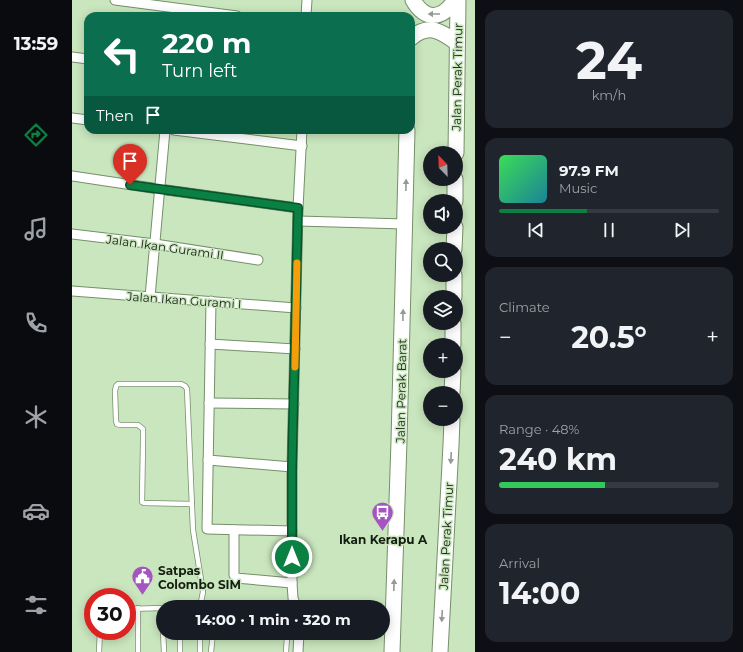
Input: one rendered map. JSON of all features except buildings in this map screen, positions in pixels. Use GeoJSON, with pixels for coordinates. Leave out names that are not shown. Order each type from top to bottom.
{"type":"FeatureCollection","features":[{"type":"Feature","properties":{"kind":"highway"},"geometry":{"type":"LineString","coordinates":[[412,0],[417,8],[422,12],[434,16],[441,14],[457,0]]}},
{"type":"Feature","properties":{"kind":"highway"},"geometry":{"type":"LineString","coordinates":[[410,12],[412,0]]}},
{"type":"Feature","properties":{"kind":"highway","name":"Jalan Perak Timur"},"geometry":{"type":"LineString","coordinates":[[456,146],[458,43],[457,0]]}},
{"type":"Feature","properties":{"kind":"highway"},"geometry":{"type":"LineString","coordinates":[[415,35],[424,31],[436,30],[458,43]]}},
{"type":"Feature","properties":{"kind":"highway","name":"Jalan Perak Barat"},"geometry":{"type":"LineString","coordinates":[[392,652],[400,441],[407,134]]}},
{"type":"Feature","properties":{"kind":"highway","name":"Jalan Perak Timur"},"geometry":{"type":"LineString","coordinates":[[440,652],[452,426]]}},
{"type":"Feature","properties":{"kind":"street"},"geometry":{"type":"LineString","coordinates":[[115,0],[206,12]]}},
{"type":"Feature","properties":{"kind":"street"},"geometry":{"type":"LineString","coordinates":[[306,12],[307,0]]}},
{"type":"Feature","properties":{"kind":"street"},"geometry":{"type":"LineString","coordinates":[[72,57],[84,58]]}},
{"type":"Feature","properties":{"kind":"street"},"geometry":{"type":"LineString","coordinates":[[72,118],[84,120]]}},
{"type":"Feature","properties":{"kind":"street"},"geometry":{"type":"LineString","coordinates":[[150,297],[165,134]]}},
{"type":"Feature","properties":{"kind":"street"},"geometry":{"type":"LineString","coordinates":[[206,134],[302,146]]}},
{"type":"Feature","properties":{"kind":"street"},"geometry":{"type":"LineString","coordinates":[[294,600],[292,583],[292,467],[298,208],[302,134]]}},
{"type":"Feature","properties":{"kind":"street"},"geometry":{"type":"LineString","coordinates":[[72,176],[298,208]]}},
{"type":"Feature","properties":{"kind":"street"},"geometry":{"type":"LineString","coordinates":[[298,221],[405,224]]}},
{"type":"Feature","properties":{"kind":"street","name":"Jalan Ikan Gurami II"},"geometry":{"type":"LineString","coordinates":[[72,234],[155,244],[258,260]]}},
{"type":"Feature","properties":{"kind":"street","name":"Jalan Ikan Gurami I"},"geometry":{"type":"LineString","coordinates":[[72,291],[296,308]]}},
{"type":"Feature","properties":{"kind":"street"},"geometry":{"type":"LineString","coordinates":[[211,302],[207,529],[292,531]]}},
{"type":"Feature","properties":{"kind":"street"},"geometry":{"type":"LineString","coordinates":[[210,344],[295,349]]}},
{"type":"Feature","properties":{"kind":"street"},"geometry":{"type":"LineString","coordinates":[[209,403],[294,404]]}},
{"type":"Feature","properties":{"kind":"street"},"geometry":{"type":"LineString","coordinates":[[208,460],[292,467]]}},
{"type":"Feature","properties":{"kind":"street"},"geometry":{"type":"LineString","coordinates":[[234,530],[234,575],[236,578],[292,583]]}},
{"type":"Feature","properties":{"kind":"street"},"geometry":{"type":"LineString","coordinates":[[298,652],[299,640]]}},
{"type":"Feature","properties":{"kind":"lane"},"geometry":{"type":"LineString","coordinates":[[192,504],[142,502],[143,429],[138,425],[117,424],[115,391],[118,384],[181,384],[188,389],[192,504],[202,592],[201,600]]}},
{"type":"Feature","properties":{"kind":"lane"},"geometry":{"type":"LineString","coordinates":[[138,652],[138,608],[156,608]]}},
{"type":"Feature","properties":{"kind":"lane"},"geometry":{"type":"LineString","coordinates":[[99,652],[100,640]]}},
{"type":"Feature","properties":{"kind":"lane"},"geometry":{"type":"LineString","coordinates":[[163,640],[164,652]]}},
{"type":"Feature","properties":{"kind":"lane"},"geometry":{"type":"LineString","coordinates":[[180,640],[180,652]]}},
{"type":"Feature","properties":{"kind":"lane"},"geometry":{"type":"LineString","coordinates":[[200,640],[200,652]]}},
{"type":"Feature","properties":{"kind":"lane"},"geometry":{"type":"LineString","coordinates":[[211,652],[212,640]]}},
{"type":"Feature","properties":{"kind":"lane"},"geometry":{"type":"LineString","coordinates":[[286,652],[287,640]]}},
{"type":"Feature","properties":{"kind":"slow traffic"},"geometry":{"type":"LineString","coordinates":[[295,367],[297,263]]}},
{"type":"Feature","properties":{"kind":"place","name":"Ikan Kerapu A"},"geometry":{"type":"Point","coordinates":[383,532]}},
{"type":"Feature","properties":{"kind":"place","name":"Satpas Colombo SIM"},"geometry":{"type":"Point","coordinates":[142,596]}},
{"type":"Feature","properties":{"kind":"route"},"geometry":{"type":"LineString","coordinates":[[130,185],[298,208],[292,467],[292,557]]}}]}
